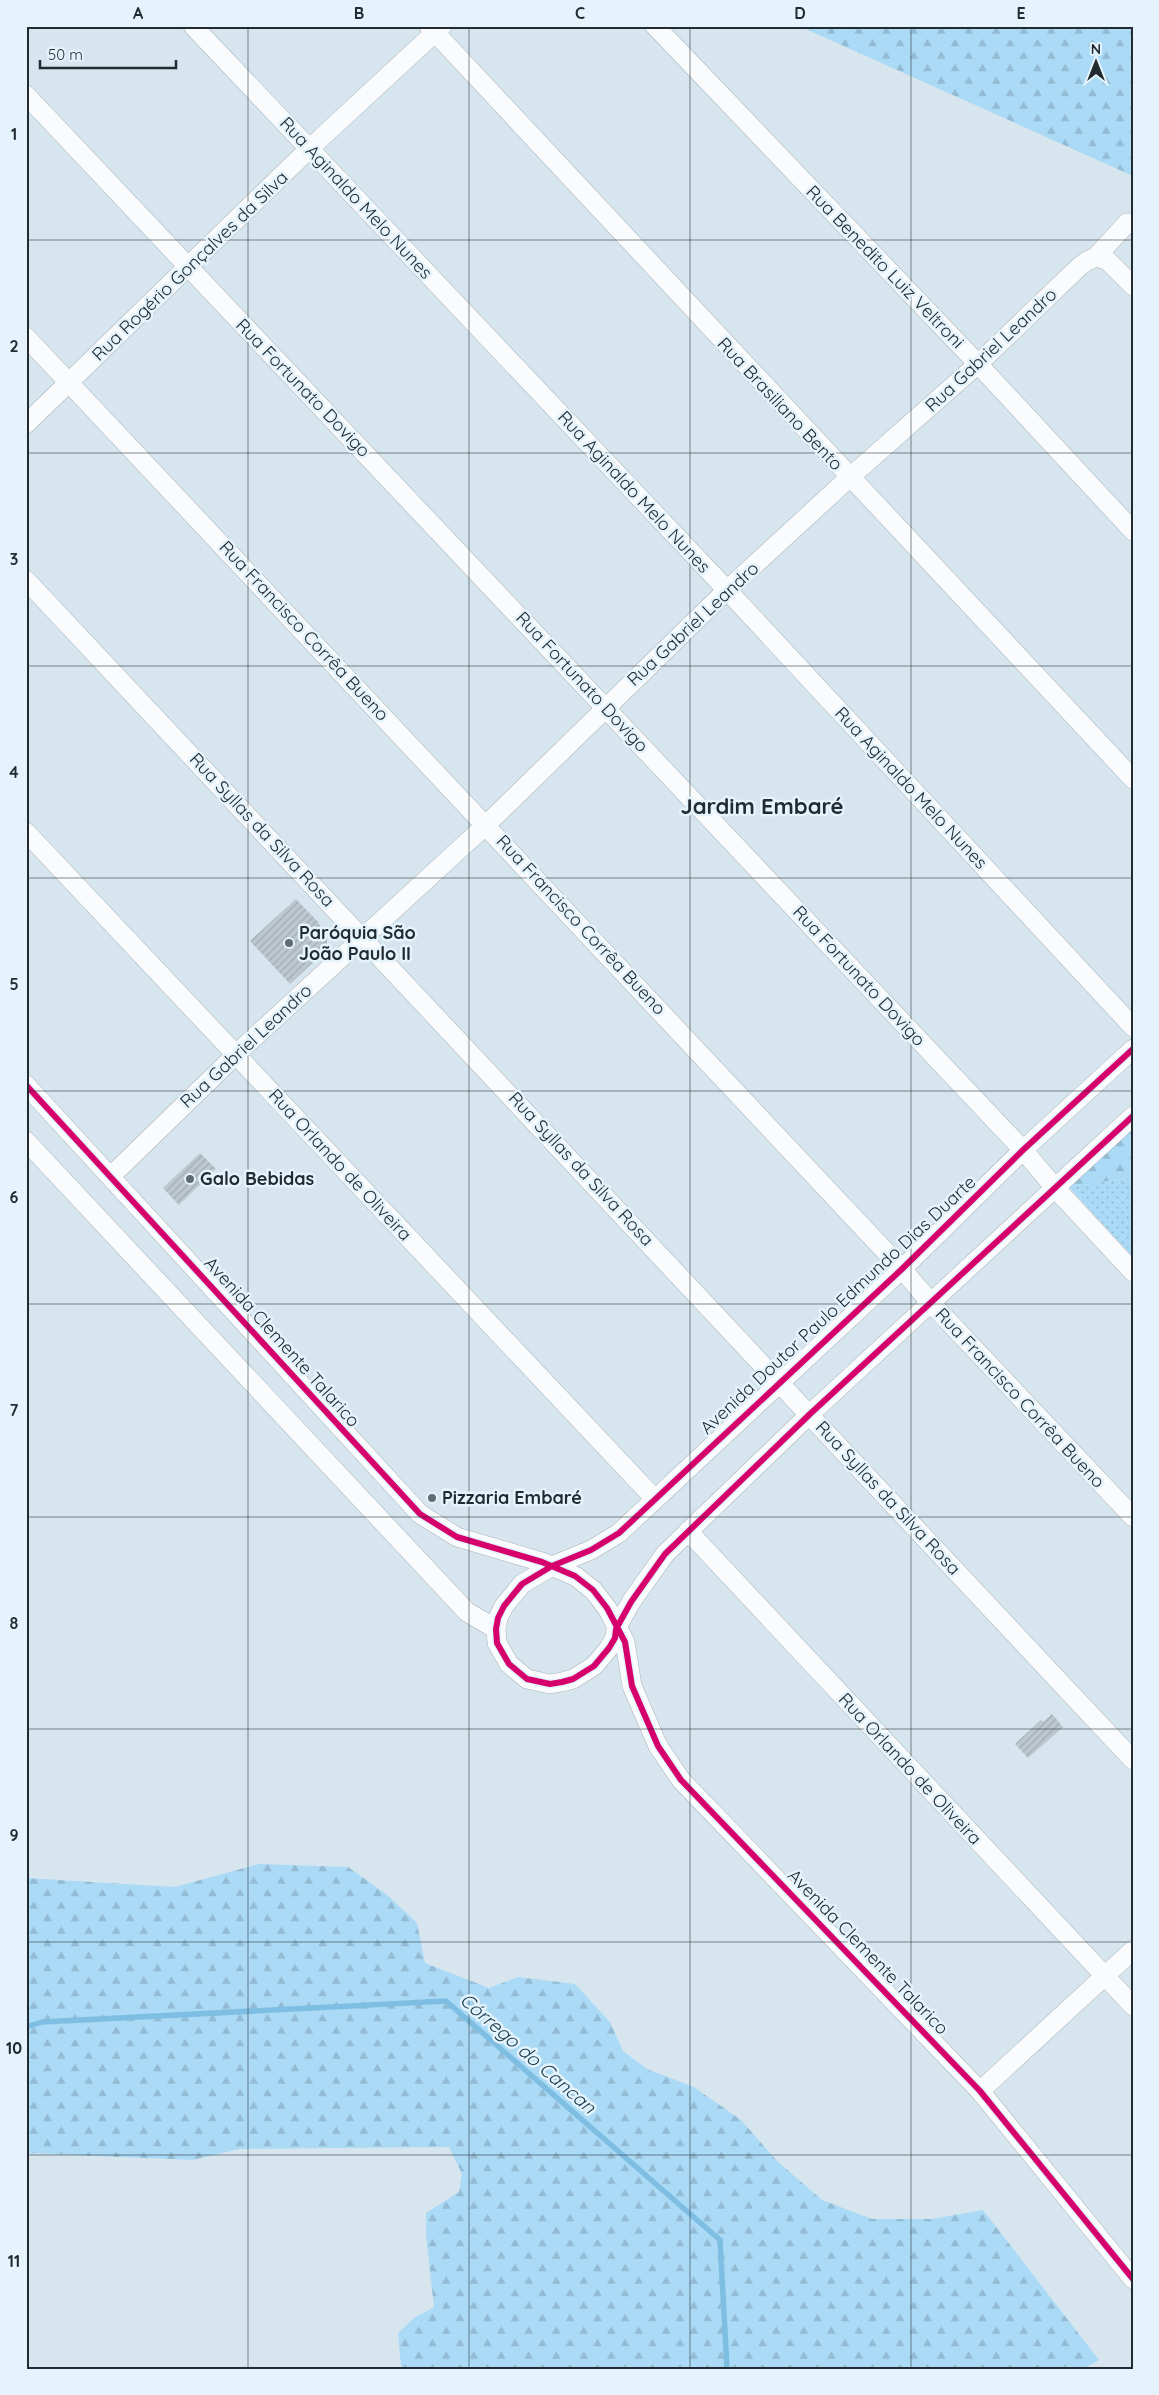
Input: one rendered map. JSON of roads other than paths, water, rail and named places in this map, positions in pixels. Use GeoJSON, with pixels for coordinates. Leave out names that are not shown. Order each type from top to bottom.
{"type":"FeatureCollection","features":[{"type":"Feature","properties":{"kind":"street","name":"Rua Aginaldo Melo Nunes"},"geometry":{"type":"LineString","coordinates":[[193,26],[727,590],[1133,1027]]}},
{"type":"Feature","properties":{"kind":"street","name":"Rua Benedito Luiz Veltroni"},"geometry":{"type":"LineString","coordinates":[[655,26],[978,364],[1133,531]]}},
{"type":"Feature","properties":{"kind":"street","name":"Rua Rogério Gonçalves da Silva"},"geometry":{"type":"LineString","coordinates":[[26,424],[70,384],[435,28]]}},
{"type":"Feature","properties":{"kind":"street","name":"Rua Brasiliano Bento"},"geometry":{"type":"LineString","coordinates":[[435,28],[849,478],[1133,779]]}},
{"type":"Feature","properties":{"kind":"street","name":"Rua Fortunato Dovigo"},"geometry":{"type":"LineString","coordinates":[[26,95],[606,706],[1023,1150],[1056,1189],[1133,1272]]}},
{"type":"Feature","properties":{"kind":"street","name":"Rua Gabriel Leandro"},"geometry":{"type":"LineString","coordinates":[[111,1176],[235,1054],[486,824],[727,590],[849,478],[978,364],[1079,267],[1087,261],[1096,258],[1127,223]]}},
{"type":"Feature","properties":{"kind":"street"},"geometry":{"type":"LineString","coordinates":[[1096,258],[1107,260],[1133,286]]}},
{"type":"Feature","properties":{"kind":"street","name":"Rua Francisco Corrêa Bueno"},"geometry":{"type":"LineString","coordinates":[[26,337],[486,824],[902,1268],[931,1303],[1133,1516]]}},
{"type":"Feature","properties":{"kind":"street","name":"Rua Syllas da Silva Rosa"},"geometry":{"type":"LineString","coordinates":[[26,580],[363,937],[1133,1760]]}},
{"type":"Feature","properties":{"kind":"street","name":"Rua Orlando de Oliveira"},"geometry":{"type":"LineString","coordinates":[[26,832],[654,1498]]}},
{"type":"Feature","properties":{"kind":"street","name":"Avenida Doutor Paulo Edmundo Dias Duarte"},"geometry":{"type":"LineString","coordinates":[[552,1566],[591,1550],[619,1533],[654,1498],[902,1268],[1023,1150],[1133,1049]]}},
{"type":"Feature","properties":{"kind":"street","name":"Avenida Clemente Talarico"},"geometry":{"type":"LineString","coordinates":[[26,1085],[420,1514],[457,1537],[552,1566],[575,1576],[593,1590],[607,1608],[624,1642],[632,1686],[658,1746],[682,1780],[980,2091],[1133,2279]]}},
{"type":"Feature","properties":{"kind":"street"},"geometry":{"type":"LineString","coordinates":[[552,1566],[522,1584],[512,1594],[498,1618],[496,1629],[497,1643],[509,1664],[528,1679],[550,1684],[574,1679],[594,1666],[615,1638],[616,1629],[631,1602],[666,1554],[688,1531],[810,1414],[1133,1116]]}},
{"type":"Feature","properties":{"kind":"street"},"geometry":{"type":"LineString","coordinates":[[26,1141],[467,1612],[496,1629]]}},
{"type":"Feature","properties":{"kind":"street","name":"Rua Orlando de Oliveira"},"geometry":{"type":"LineString","coordinates":[[688,1531],[1133,2006]]}},
{"type":"Feature","properties":{"kind":"street"},"geometry":{"type":"LineString","coordinates":[[980,2091],[1133,1950]]}},
{"type":"Feature","properties":{"kind":"waterway","name":"Córrego do Cancan"},"geometry":{"type":"LineString","coordinates":[[26,2027],[42,2022],[446,2001],[720,2240],[727,2369]]}},
{"type":"Feature","properties":{"kind":"place","name":"Paróquia São João Paulo II"},"geometry":{"type":"Point","coordinates":[289,943]}},
{"type":"Feature","properties":{"kind":"place","name":"Galo Bebidas"},"geometry":{"type":"Point","coordinates":[190,1179]}},
{"type":"Feature","properties":{"kind":"place","name":"Pizzaria Embaré"},"geometry":{"type":"Point","coordinates":[432,1498]}},
{"type":"Feature","properties":{"kind":"district","name":"Jardim Embaré"},"geometry":{"type":"Point","coordinates":[762,806]}}]}
